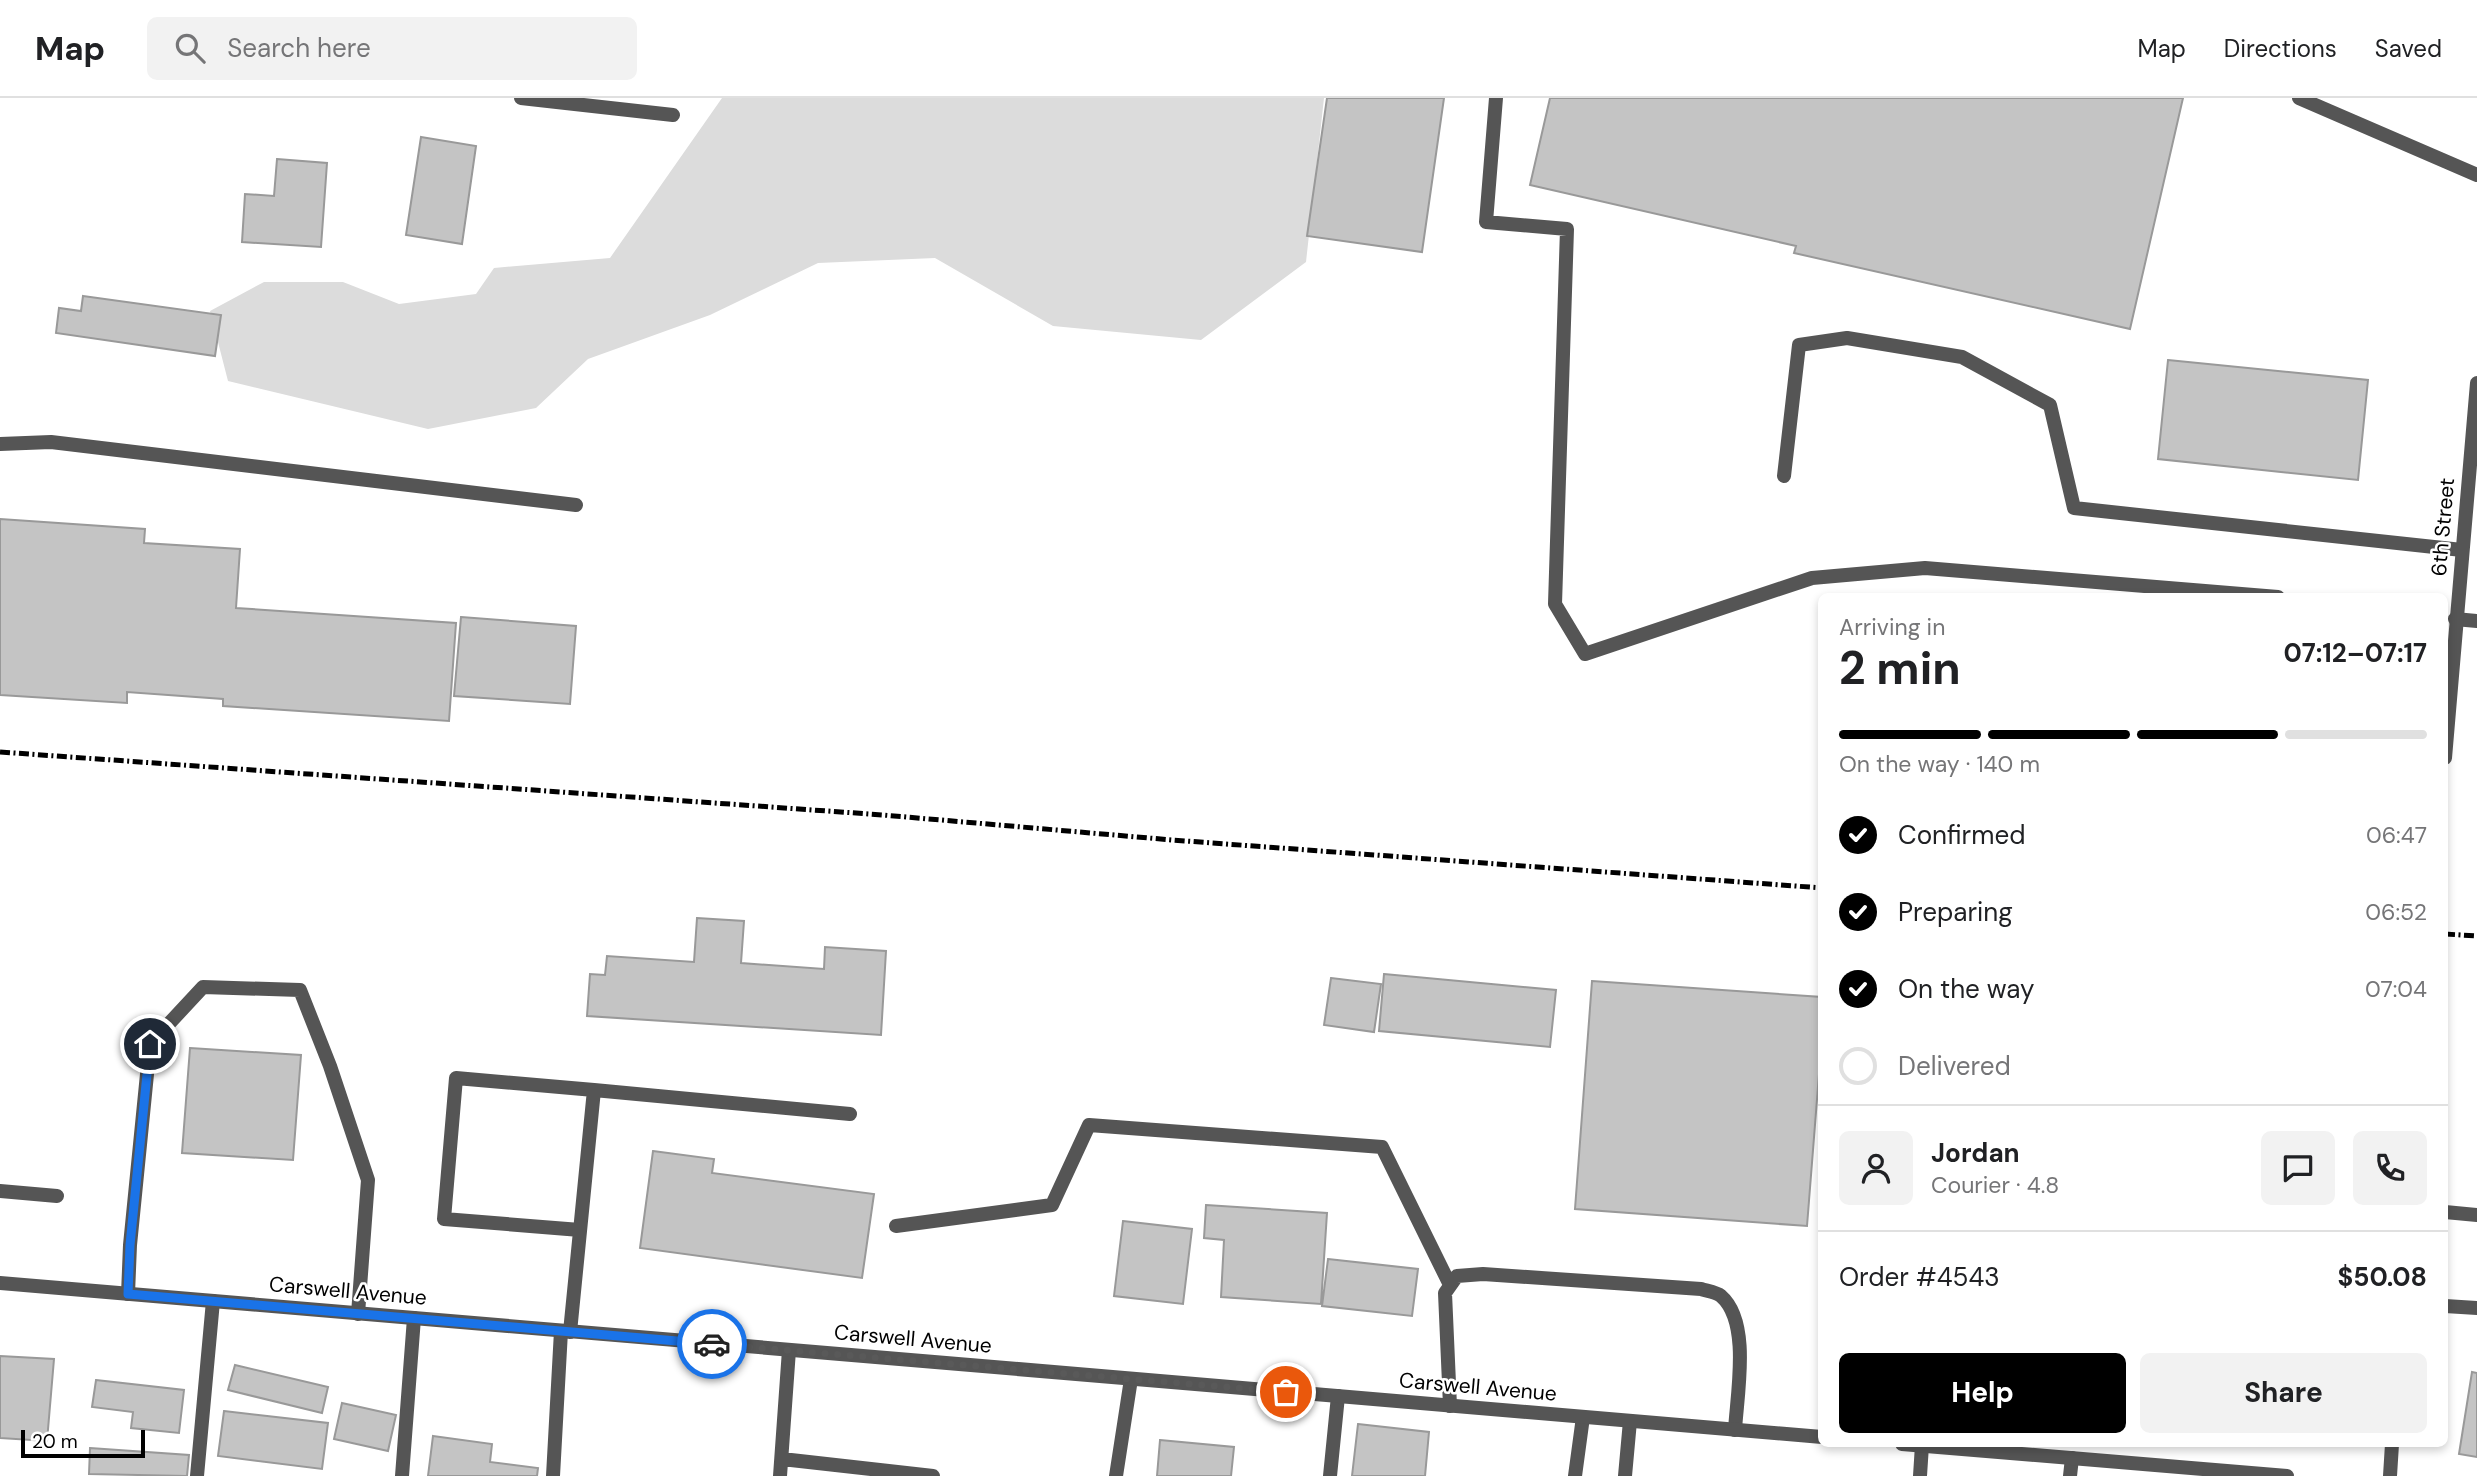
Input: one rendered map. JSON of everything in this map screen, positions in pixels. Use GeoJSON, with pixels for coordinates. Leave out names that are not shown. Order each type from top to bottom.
{"type":"FeatureCollection","features":[{"type":"Feature","properties":{"kind":"street"},"geometry":{"type":"LineString","coordinates":[[522,98],[673,114]]}},
{"type":"Feature","properties":{"kind":"street"},"geometry":{"type":"LineString","coordinates":[[1496,98],[1486,222],[1567,229],[1555,604],[1586,654],[1812,578],[1925,568],[2229,593]]}},
{"type":"Feature","properties":{"kind":"street"},"geometry":{"type":"LineString","coordinates":[[2299,98],[2477,175]]}},
{"type":"Feature","properties":{"kind":"street"},"geometry":{"type":"LineString","coordinates":[[1783,476],[1798,345],[1847,338],[1962,357],[2050,405],[2074,509],[2462,550]]}},
{"type":"Feature","properties":{"kind":"street","name":"6th Street"},"geometry":{"type":"LineString","coordinates":[[2448,702],[2452,628],[2477,383]]}},
{"type":"Feature","properties":{"kind":"street"},"geometry":{"type":"LineString","coordinates":[[0,444],[51,442],[576,505]]}},
{"type":"Feature","properties":{"kind":"street"},"geometry":{"type":"LineString","coordinates":[[2452,628],[2477,621]]}},
{"type":"Feature","properties":{"kind":"street"},"geometry":{"type":"LineString","coordinates":[[128,1294],[130,1245],[150,1044],[203,987],[300,990],[330,1066],[368,1180],[358,1314]]}},
{"type":"Feature","properties":{"kind":"street"},"geometry":{"type":"LineString","coordinates":[[580,1230],[444,1219],[456,1078],[850,1114]]}},
{"type":"Feature","properties":{"kind":"street"},"geometry":{"type":"LineString","coordinates":[[553,1476],[566,1331],[580,1230],[594,1090]]}},
{"type":"Feature","properties":{"kind":"street"},"geometry":{"type":"LineString","coordinates":[[896,1226],[1052,1205],[1089,1125],[1382,1147],[1453,1280]]}},
{"type":"Feature","properties":{"kind":"street"},"geometry":{"type":"LineString","coordinates":[[0,1191],[57,1196]]}},
{"type":"Feature","properties":{"kind":"street"},"geometry":{"type":"LineString","coordinates":[[2448,1212],[2477,1215]]}},
{"type":"Feature","properties":{"kind":"street"},"geometry":{"type":"LineString","coordinates":[[1450,1406],[1445,1293],[1453,1280],[1483,1274],[1701,1289],[1719,1294],[1728,1304],[1740,1333],[1735,1430]]}},
{"type":"Feature","properties":{"kind":"street","name":"Carswell Avenue"},"geometry":{"type":"LineString","coordinates":[[0,1283],[1818,1437]]}},
{"type":"Feature","properties":{"kind":"street"},"geometry":{"type":"LineString","coordinates":[[198,1476],[214,1301]]}},
{"type":"Feature","properties":{"kind":"street"},"geometry":{"type":"LineString","coordinates":[[2448,1306],[2477,1308]]}},
{"type":"Feature","properties":{"kind":"street"},"geometry":{"type":"LineString","coordinates":[[402,1476],[414,1318]]}},
{"type":"Feature","properties":{"kind":"street"},"geometry":{"type":"LineString","coordinates":[[780,1476],[789,1350]]}},
{"type":"Feature","properties":{"kind":"street"},"geometry":{"type":"LineString","coordinates":[[1116,1476],[1131,1379]]}},
{"type":"Feature","properties":{"kind":"street"},"geometry":{"type":"LineString","coordinates":[[1330,1476],[1338,1396]]}},
{"type":"Feature","properties":{"kind":"street"},"geometry":{"type":"LineString","coordinates":[[1575,1476],[1583,1416]]}},
{"type":"Feature","properties":{"kind":"street"},"geometry":{"type":"LineString","coordinates":[[1625,1476],[1630,1421]]}},
{"type":"Feature","properties":{"kind":"street"},"geometry":{"type":"LineString","coordinates":[[1920,1476],[1922,1447]]}},
{"type":"Feature","properties":{"kind":"street"},"geometry":{"type":"LineString","coordinates":[[1934,1447],[2287,1476]]}},
{"type":"Feature","properties":{"kind":"street"},"geometry":{"type":"LineString","coordinates":[[2390,1476],[2392,1447]]}},
{"type":"Feature","properties":{"kind":"street"},"geometry":{"type":"LineString","coordinates":[[2070,1476],[2072,1458]]}},
{"type":"Feature","properties":{"kind":"street"},"geometry":{"type":"LineString","coordinates":[[782,1459],[933,1476]]}},
{"type":"Feature","properties":{"kind":"shaded area"},"geometry":{"type":"Polygon","coordinates":[[[722,98],[1324,98],[1306,262],[1201,340],[1053,326],[935,258],[818,263],[710,315],[588,359],[536,408],[428,429],[228,381],[210,311],[264,282],[343,282],[399,304],[476,294],[494,268],[610,258],[722,98]]]}},
{"type":"Feature","properties":{"kind":"building"},"geometry":{"type":"Polygon","coordinates":[[[1327,98],[1444,98],[1422,252],[1307,236],[1327,98]]]}},
{"type":"Feature","properties":{"kind":"building"},"geometry":{"type":"Polygon","coordinates":[[[1550,98],[2183,98],[2130,329],[1794,253],[1796,246],[1530,185],[1550,98]]]}},
{"type":"Feature","properties":{"kind":"building"},"geometry":{"type":"Polygon","coordinates":[[[421,137],[476,146],[462,244],[406,235],[421,137]]]}},
{"type":"Feature","properties":{"kind":"building"},"geometry":{"type":"Polygon","coordinates":[[[277,159],[327,163],[321,247],[242,242],[245,194],[274,196],[277,159]]]}},
{"type":"Feature","properties":{"kind":"building"},"geometry":{"type":"Polygon","coordinates":[[[83,296],[221,315],[215,356],[56,333],[59,308],[81,311],[83,296]]]}},
{"type":"Feature","properties":{"kind":"building"},"geometry":{"type":"Polygon","coordinates":[[[2168,360],[2368,380],[2358,480],[2158,459],[2168,360]]]}},
{"type":"Feature","properties":{"kind":"building"},"geometry":{"type":"Polygon","coordinates":[[[0,519],[145,529],[144,543],[240,549],[236,608],[456,623],[449,721],[223,706],[223,699],[127,692],[127,703],[0,695],[0,519]]]}},
{"type":"Feature","properties":{"kind":"building"},"geometry":{"type":"Polygon","coordinates":[[[461,617],[576,626],[570,704],[454,696],[461,617]]]}},
{"type":"Feature","properties":{"kind":"building"},"geometry":{"type":"Polygon","coordinates":[[[697,918],[744,921],[741,963],[824,969],[825,947],[886,951],[881,1035],[587,1016],[590,974],[605,975],[607,956],[694,962],[697,918]]]}},
{"type":"Feature","properties":{"kind":"building"},"geometry":{"type":"Polygon","coordinates":[[[1384,974],[1556,990],[1550,1047],[1379,1031],[1384,974]]]}},
{"type":"Feature","properties":{"kind":"building"},"geometry":{"type":"Polygon","coordinates":[[[1331,978],[1381,984],[1374,1032],[1324,1025],[1331,978]]]}},
{"type":"Feature","properties":{"kind":"building"},"geometry":{"type":"Polygon","coordinates":[[[1592,981],[1818,997],[1818,1087],[1807,1226],[1575,1209],[1592,981]]]}},
{"type":"Feature","properties":{"kind":"building"},"geometry":{"type":"Polygon","coordinates":[[[190,1048],[301,1055],[293,1160],[182,1153],[190,1048]]]}},
{"type":"Feature","properties":{"kind":"building"},"geometry":{"type":"Polygon","coordinates":[[[653,1151],[714,1159],[712,1173],[874,1194],[862,1278],[640,1248],[653,1151]]]}},
{"type":"Feature","properties":{"kind":"building"},"geometry":{"type":"Polygon","coordinates":[[[1206,1205],[1327,1213],[1321,1304],[1221,1297],[1224,1240],[1204,1238],[1206,1205]]]}},
{"type":"Feature","properties":{"kind":"building"},"geometry":{"type":"Polygon","coordinates":[[[1123,1221],[1192,1229],[1183,1304],[1114,1296],[1123,1221]]]}},
{"type":"Feature","properties":{"kind":"building"},"geometry":{"type":"Polygon","coordinates":[[[1328,1259],[1418,1269],[1412,1316],[1322,1306],[1328,1259]]]}},
{"type":"Feature","properties":{"kind":"building"},"geometry":{"type":"Polygon","coordinates":[[[0,1356],[54,1359],[47,1441],[0,1438],[0,1356]]]}},
{"type":"Feature","properties":{"kind":"building"},"geometry":{"type":"Polygon","coordinates":[[[235,1365],[328,1387],[322,1413],[228,1390],[235,1365]]]}},
{"type":"Feature","properties":{"kind":"building"},"geometry":{"type":"Polygon","coordinates":[[[2472,1372],[2477,1373],[2477,1457],[2459,1454],[2472,1372]]]}},
{"type":"Feature","properties":{"kind":"building"},"geometry":{"type":"Polygon","coordinates":[[[96,1380],[184,1390],[179,1433],[131,1428],[133,1412],[92,1407],[96,1380]]]}},
{"type":"Feature","properties":{"kind":"building"},"geometry":{"type":"Polygon","coordinates":[[[342,1403],[396,1415],[388,1451],[334,1439],[342,1403]]]}},
{"type":"Feature","properties":{"kind":"building"},"geometry":{"type":"Polygon","coordinates":[[[224,1411],[328,1423],[322,1469],[218,1456],[224,1411]]]}},
{"type":"Feature","properties":{"kind":"building"},"geometry":{"type":"Polygon","coordinates":[[[1358,1424],[1429,1432],[1425,1476],[1352,1476],[1358,1424]]]}},
{"type":"Feature","properties":{"kind":"building"},"geometry":{"type":"Polygon","coordinates":[[[433,1436],[492,1444],[490,1462],[538,1468],[537,1476],[428,1476],[433,1436]]]}},
{"type":"Feature","properties":{"kind":"building"},"geometry":{"type":"Polygon","coordinates":[[[1160,1440],[1234,1447],[1231,1476],[1157,1476],[1160,1440]]]}},
{"type":"Feature","properties":{"kind":"building"},"geometry":{"type":"Polygon","coordinates":[[[90,1448],[189,1455],[187,1476],[89,1474],[90,1448]]]}},
{"type":"Feature","properties":{"kind":"railway"},"geometry":{"type":"LineString","coordinates":[[0,752],[883,815],[1172,840],[1818,888]]}},
{"type":"Feature","properties":{"kind":"railway"},"geometry":{"type":"LineString","coordinates":[[2448,934],[2477,936]]}},
{"type":"Feature","properties":{"kind":"way so far"},"geometry":{"type":"LineString","coordinates":[[712,1344],[1286,1392]]}},
{"type":"Feature","properties":{"kind":"route"},"geometry":{"type":"LineString","coordinates":[[150,1044],[130,1245],[128,1294],[712,1344]]}}]}
